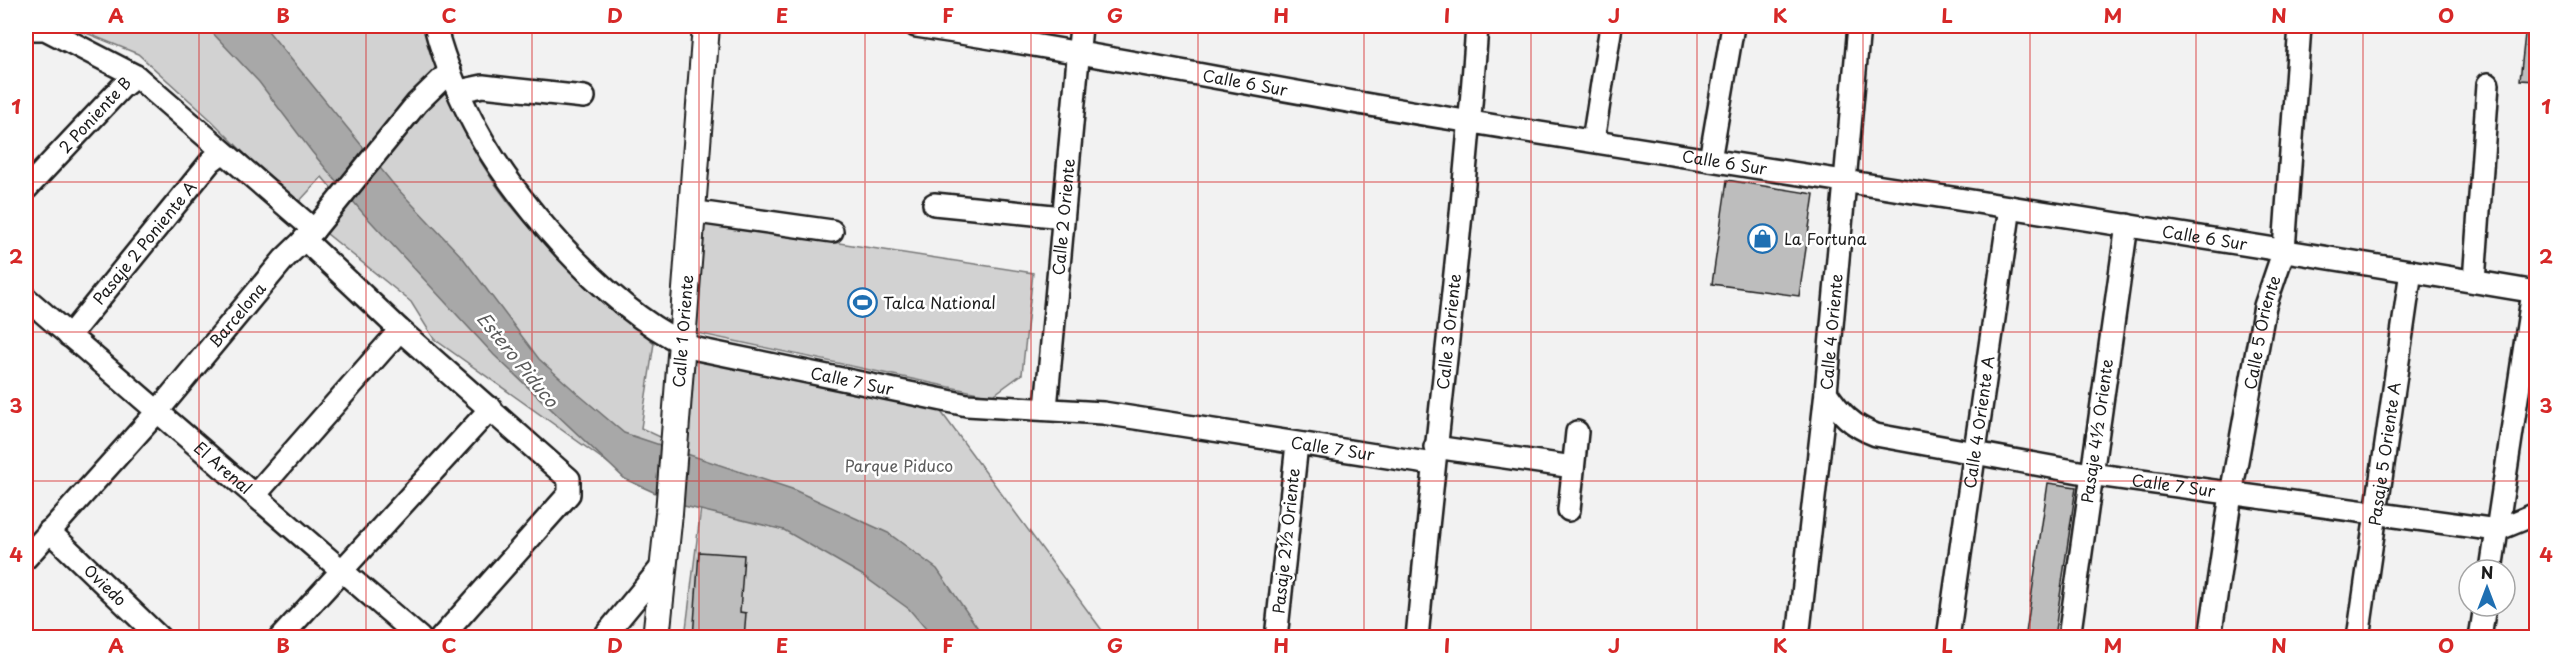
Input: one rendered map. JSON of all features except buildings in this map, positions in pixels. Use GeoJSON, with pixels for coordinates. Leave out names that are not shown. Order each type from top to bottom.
{"type":"FeatureCollection","features":[{"type":"Feature","properties":{"kind":"main road","name":"Calle 1 Oriente"},"geometry":{"type":"LineString","coordinates":[[656,638],[669,513],[690,211],[706,26]]}},
{"type":"Feature","properties":{"kind":"street","name":"Calle 7 Sur"},"geometry":{"type":"LineString","coordinates":[[435,26],[450,71],[482,139],[513,186],[565,248],[611,295],[653,327],[681,344],[967,405],[1103,413],[1297,444],[1573,467]]}},
{"type":"Feature","properties":{"kind":"street","name":"Calle 6 Sur"},"geometry":{"type":"LineString","coordinates":[[916,26],[1079,52],[1471,122],[2284,250],[2535,292]]}},
{"type":"Feature","properties":{"kind":"street","name":"Calle 2 Oriente"},"geometry":{"type":"LineString","coordinates":[[1046,408],[1082,26]]}},
{"type":"Feature","properties":{"kind":"street","name":"Calle 3 Oriente"},"geometry":{"type":"LineString","coordinates":[[1417,638],[1434,455],[1471,122],[1477,26]]}},
{"type":"Feature","properties":{"kind":"street"},"geometry":{"type":"LineString","coordinates":[[1593,141],[1611,26]]}},
{"type":"Feature","properties":{"kind":"street"},"geometry":{"type":"LineString","coordinates":[[1710,159],[1733,26]]}},
{"type":"Feature","properties":{"kind":"street","name":"Calle 4 Oriente"},"geometry":{"type":"LineString","coordinates":[[1798,638],[1826,392],[1859,26]]}},
{"type":"Feature","properties":{"kind":"street","name":"Calle 5 Oriente"},"geometry":{"type":"LineString","coordinates":[[2210,638],[2231,494],[2265,306],[2284,250],[2300,26]]}},
{"type":"Feature","properties":{"kind":"street","name":"2 Poniente B"},"geometry":{"type":"LineString","coordinates":[[26,29],[45,29],[136,76],[121,88],[26,189]]}},
{"type":"Feature","properties":{"kind":"street","name":"Barcelona"},"geometry":{"type":"LineString","coordinates":[[26,558],[157,412],[417,103],[450,71]]}},
{"type":"Feature","properties":{"kind":"street"},"geometry":{"type":"LineString","coordinates":[[136,76],[314,228],[400,330],[569,479],[571,487],[569,494],[441,638]]}},
{"type":"Feature","properties":{"kind":"street"},"geometry":{"type":"LineString","coordinates":[[2474,281],[2488,84]]}},
{"type":"Feature","properties":{"kind":"street"},"geometry":{"type":"LineString","coordinates":[[459,91],[483,86],[584,97]]}},
{"type":"Feature","properties":{"kind":"street","name":"Pasaje 2 Poniente A"},"geometry":{"type":"LineString","coordinates":[[69,336],[211,161],[223,152]]}},
{"type":"Feature","properties":{"kind":"street"},"geometry":{"type":"LineString","coordinates":[[934,204],[1063,217]]}},
{"type":"Feature","properties":{"kind":"street","name":"Calle 4 Oriente A"},"geometry":{"type":"LineString","coordinates":[[1948,638],[2010,207]]}},
{"type":"Feature","properties":{"kind":"street"},"geometry":{"type":"LineString","coordinates":[[690,211],[832,231]]}},
{"type":"Feature","properties":{"kind":"street","name":"Pasaje 4½ Oriente"},"geometry":{"type":"LineString","coordinates":[[2069,638],[2090,474],[2127,225]]}},
{"type":"Feature","properties":{"kind":"street","name":"Pasaje 5 Oriente A"},"geometry":{"type":"LineString","coordinates":[[2358,638],[2411,271]]}},
{"type":"Feature","properties":{"kind":"street"},"geometry":{"type":"LineString","coordinates":[[2492,558],[2535,292]]}},
{"type":"Feature","properties":{"kind":"street","name":"El Arenal"},"geometry":{"type":"LineString","coordinates":[[26,298],[344,570],[420,638]]}},
{"type":"Feature","properties":{"kind":"street"},"geometry":{"type":"LineString","coordinates":[[255,495],[400,330]]}},
{"type":"Feature","properties":{"kind":"street","name":"Calle 7 Sur"},"geometry":{"type":"LineString","coordinates":[[1826,392],[1840,414],[1859,429],[1896,440],[2090,474],[2497,530],[2536,514]]}},
{"type":"Feature","properties":{"kind":"street"},"geometry":{"type":"LineString","coordinates":[[280,638],[490,408]]}},
{"type":"Feature","properties":{"kind":"street"},"geometry":{"type":"LineString","coordinates":[[1569,510],[1576,432]]}},
{"type":"Feature","properties":{"kind":"street","name":"Pasaje 2½ Oriente"},"geometry":{"type":"LineString","coordinates":[[1276,638],[1297,444]]}},
{"type":"Feature","properties":{"kind":"street","name":"Oviedo"},"geometry":{"type":"LineString","coordinates":[[49,531],[160,638]]}},
{"type":"Feature","properties":{"kind":"street"},"geometry":{"type":"LineString","coordinates":[[603,638],[664,564]]}},
{"type":"Feature","properties":{"kind":"street"},"geometry":{"type":"LineString","coordinates":[[2480,638],[2483,618]]}},
{"type":"Feature","properties":{"kind":"green space","name":"Parque Piduco"},"geometry":{"type":"Polygon","coordinates":[[[69,26],[425,26],[447,94],[479,160],[492,180],[539,237],[654,343],[641,428],[677,445],[688,357],[939,409],[1107,637],[685,637],[701,507],[621,472],[434,339],[411,302],[316,225],[344,203],[322,177],[296,205],[211,120],[138,54],[69,26]]]}},
{"type":"Feature","properties":{"kind":"green space","name":"Talca National"},"geometry":{"type":"Polygon","coordinates":[[[704,222],[1033,273],[1022,374],[992,396],[692,332],[704,222]]]}},
{"type":"Feature","properties":{"kind":"water","name":"Estero Piduco"},"geometry":{"type":"Polygon","coordinates":[[[206,26],[264,26],[394,185],[463,258],[539,359],[624,433],[792,489],[888,533],[937,569],[984,637],[933,637],[909,609],[862,575],[784,530],[684,506],[625,479],[494,355],[362,212],[312,152],[259,82],[206,26]]]}},
{"type":"Feature","properties":{"kind":"place","name":"La Fortuna"},"geometry":{"type":"Point","coordinates":[1763,239]}},
{"type":"Feature","properties":{"kind":"place","name":"Talca National"},"geometry":{"type":"Point","coordinates":[862,303]}}]}
